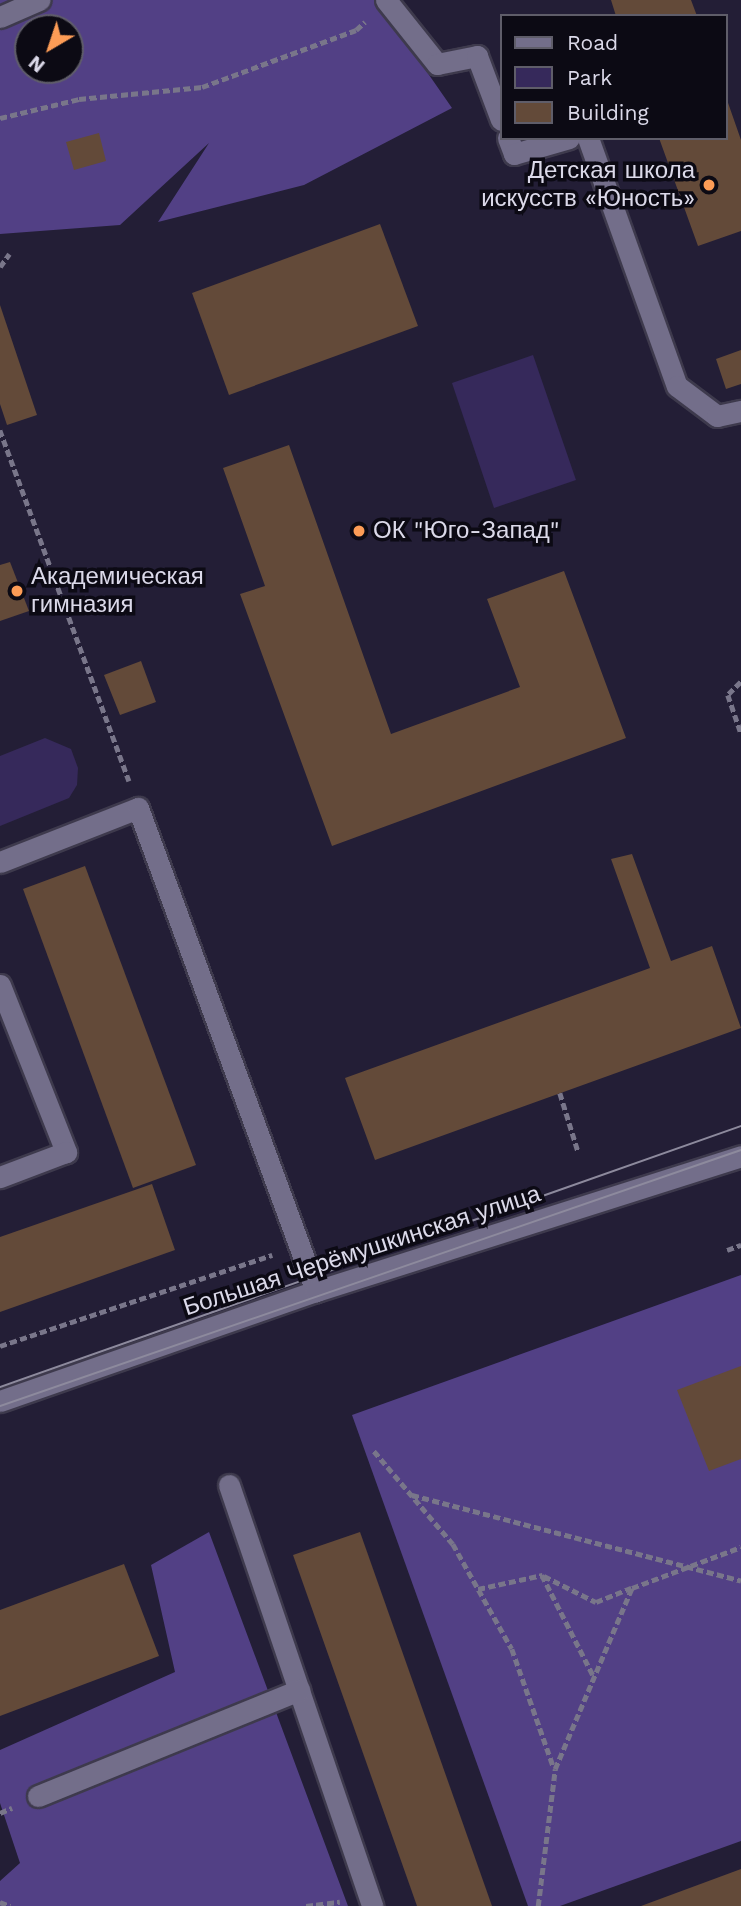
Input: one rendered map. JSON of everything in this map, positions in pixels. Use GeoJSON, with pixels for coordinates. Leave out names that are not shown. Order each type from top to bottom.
{"type":"FeatureCollection","features":[{"type":"Feature","properties":{"kind":"main road"},"geometry":{"type":"LineString","coordinates":[[0,17],[39,0]]}},
{"type":"Feature","properties":{"kind":"main road"},"geometry":{"type":"LineString","coordinates":[[386,2],[437,64],[477,56],[500,117]]}},
{"type":"Feature","properties":{"kind":"main road"},"geometry":{"type":"LineString","coordinates":[[509,140],[514,154],[562,140]]}},
{"type":"Feature","properties":{"kind":"main road"},"geometry":{"type":"LineString","coordinates":[[589,140],[677,386],[717,416],[741,411]]}},
{"type":"Feature","properties":{"kind":"main road"},"geometry":{"type":"LineString","coordinates":[[0,862],[138,808],[316,1291]]}},
{"type":"Feature","properties":{"kind":"main road"},"geometry":{"type":"LineString","coordinates":[[0,985],[66,1152],[0,1177]]}},
{"type":"Feature","properties":{"kind":"main road","name":"Большая Черёмушкинская улица"},"geometry":{"type":"LineString","coordinates":[[0,1401],[316,1291],[741,1156]]}},
{"type":"Feature","properties":{"kind":"main road"},"geometry":{"type":"LineString","coordinates":[[229,1485],[372,1906]]}},
{"type":"Feature","properties":{"kind":"main road"},"geometry":{"type":"LineString","coordinates":[[38,1796],[299,1690]]}},
{"type":"Feature","properties":{"kind":"path"},"geometry":{"type":"LineString","coordinates":[[0,118],[79,99],[202,87],[356,30],[386,2]]}},
{"type":"Feature","properties":{"kind":"path"},"geometry":{"type":"LineString","coordinates":[[0,267],[9,254]]}},
{"type":"Feature","properties":{"kind":"path"},"geometry":{"type":"LineString","coordinates":[[0,430],[138,808]]}},
{"type":"Feature","properties":{"kind":"path"},"geometry":{"type":"LineString","coordinates":[[741,682],[728,695],[741,733]]}},
{"type":"Feature","properties":{"kind":"path"},"geometry":{"type":"LineString","coordinates":[[560,1093],[578,1151]]}},
{"type":"Feature","properties":{"kind":"path"},"geometry":{"type":"LineString","coordinates":[[0,1346],[299,1245]]}},
{"type":"Feature","properties":{"kind":"path"},"geometry":{"type":"LineString","coordinates":[[727,1250],[741,1245]]}},
{"type":"Feature","properties":{"kind":"path"},"geometry":{"type":"LineString","coordinates":[[374,1451],[453,1544],[512,1649],[555,1769]]}},
{"type":"Feature","properties":{"kind":"path"},"geometry":{"type":"LineString","coordinates":[[412,1495],[741,1581]]}},
{"type":"Feature","properties":{"kind":"path"},"geometry":{"type":"LineString","coordinates":[[478,1589],[542,1575],[596,1602],[741,1547]]}},
{"type":"Feature","properties":{"kind":"path"},"geometry":{"type":"LineString","coordinates":[[542,1575],[593,1676]]}},
{"type":"Feature","properties":{"kind":"path"},"geometry":{"type":"LineString","coordinates":[[538,1906],[555,1769],[632,1588]]}},
{"type":"Feature","properties":{"kind":"path"},"geometry":{"type":"LineString","coordinates":[[0,1902],[10,1906]]}},
{"type":"Feature","properties":{"kind":"path"},"geometry":{"type":"LineString","coordinates":[[306,1906],[347,1904]]}},
{"type":"Feature","properties":{"kind":"green space"},"geometry":{"type":"Polygon","coordinates":[[[533,355],[576,480],[494,508],[452,383],[533,355]]]}},
{"type":"Feature","properties":{"kind":"green space"},"geometry":{"type":"Polygon","coordinates":[[[45,738],[71,749],[78,768],[77,785],[69,798],[0,826],[0,756],[45,738]]]}},
{"type":"Feature","properties":{"kind":"shaded area"},"geometry":{"type":"Polygon","coordinates":[[[0,0],[377,0],[452,108],[304,185],[158,222],[209,143],[120,225],[0,234],[0,0]]]}},
{"type":"Feature","properties":{"kind":"shaded area"},"geometry":{"type":"Polygon","coordinates":[[[741,1275],[741,1841],[560,1906],[528,1906],[352,1415],[741,1275]]]}},
{"type":"Feature","properties":{"kind":"shaded area"},"geometry":{"type":"Polygon","coordinates":[[[209,1532],[348,1906],[0,1906],[0,1881],[20,1863],[0,1803],[0,1750],[175,1672],[151,1565],[209,1532]]]}},
{"type":"Feature","properties":{"kind":"building"},"geometry":{"type":"Polygon","coordinates":[[[611,0],[691,0],[696,14],[615,14],[611,0]]]}},
{"type":"Feature","properties":{"kind":"building","name":"Детская школа искусств «Юность»"},"geometry":{"type":"Polygon","coordinates":[[[727,100],[741,140],[741,231],[698,246],[660,140],[727,140],[727,100]]]}},
{"type":"Feature","properties":{"kind":"building"},"geometry":{"type":"Polygon","coordinates":[[[99,133],[106,161],[74,170],[66,142],[99,133]]]}},
{"type":"Feature","properties":{"kind":"building"},"geometry":{"type":"Polygon","coordinates":[[[380,224],[418,326],[229,395],[192,293],[380,224]]]}},
{"type":"Feature","properties":{"kind":"building"},"geometry":{"type":"Polygon","coordinates":[[[0,305],[37,415],[7,425],[0,404],[0,305]]]}},
{"type":"Feature","properties":{"kind":"building"},"geometry":{"type":"Polygon","coordinates":[[[741,350],[741,384],[726,389],[716,359],[741,350]]]}},
{"type":"Feature","properties":{"kind":"building"},"geometry":{"type":"Polygon","coordinates":[[[289,445],[391,734],[520,687],[487,599],[564,571],[626,738],[332,846],[240,594],[265,586],[223,468],[289,445]]]}},
{"type":"Feature","properties":{"kind":"building"},"geometry":{"type":"Polygon","coordinates":[[[10,562],[29,611],[0,621],[0,565],[10,562]]]}},
{"type":"Feature","properties":{"kind":"building"},"geometry":{"type":"Polygon","coordinates":[[[141,661],[156,702],[120,715],[104,675],[141,661]]]}},
{"type":"Feature","properties":{"kind":"building"},"geometry":{"type":"Polygon","coordinates":[[[632,854],[671,961],[712,946],[741,1028],[375,1160],[345,1078],[650,968],[611,859],[632,854]]]}},
{"type":"Feature","properties":{"kind":"building"},"geometry":{"type":"Polygon","coordinates":[[[85,866],[196,1165],[133,1188],[23,889],[85,866]]]}},
{"type":"Feature","properties":{"kind":"building"},"geometry":{"type":"Polygon","coordinates":[[[152,1184],[175,1250],[0,1312],[0,1237],[152,1184]]]}},
{"type":"Feature","properties":{"kind":"building"},"geometry":{"type":"Polygon","coordinates":[[[741,1366],[741,1459],[709,1471],[677,1390],[741,1366]]]}},
{"type":"Feature","properties":{"kind":"building"},"geometry":{"type":"Polygon","coordinates":[[[360,1532],[492,1906],[417,1906],[293,1555],[360,1532]]]}},
{"type":"Feature","properties":{"kind":"building"},"geometry":{"type":"Polygon","coordinates":[[[124,1564],[159,1656],[0,1716],[0,1610],[124,1564]]]}},
{"type":"Feature","properties":{"kind":"building"},"geometry":{"type":"Polygon","coordinates":[[[741,1869],[741,1906],[641,1906],[741,1869]]]}},
{"type":"Feature","properties":{"kind":"tram line"},"geometry":{"type":"LineString","coordinates":[[0,1387],[741,1126]]}},
{"type":"Feature","properties":{"kind":"tram line"},"geometry":{"type":"LineString","coordinates":[[0,1406],[741,1150]]}},
{"type":"Feature","properties":{"kind":"place","name":"Детская школа искусств «Юность»"},"geometry":{"type":"Point","coordinates":[709,185]}},
{"type":"Feature","properties":{"kind":"place","name":"ОК \"Юго-Запад\""},"geometry":{"type":"Point","coordinates":[359,531]}},
{"type":"Feature","properties":{"kind":"place","name":"Академическая гимназия"},"geometry":{"type":"Point","coordinates":[17,591]}}]}
